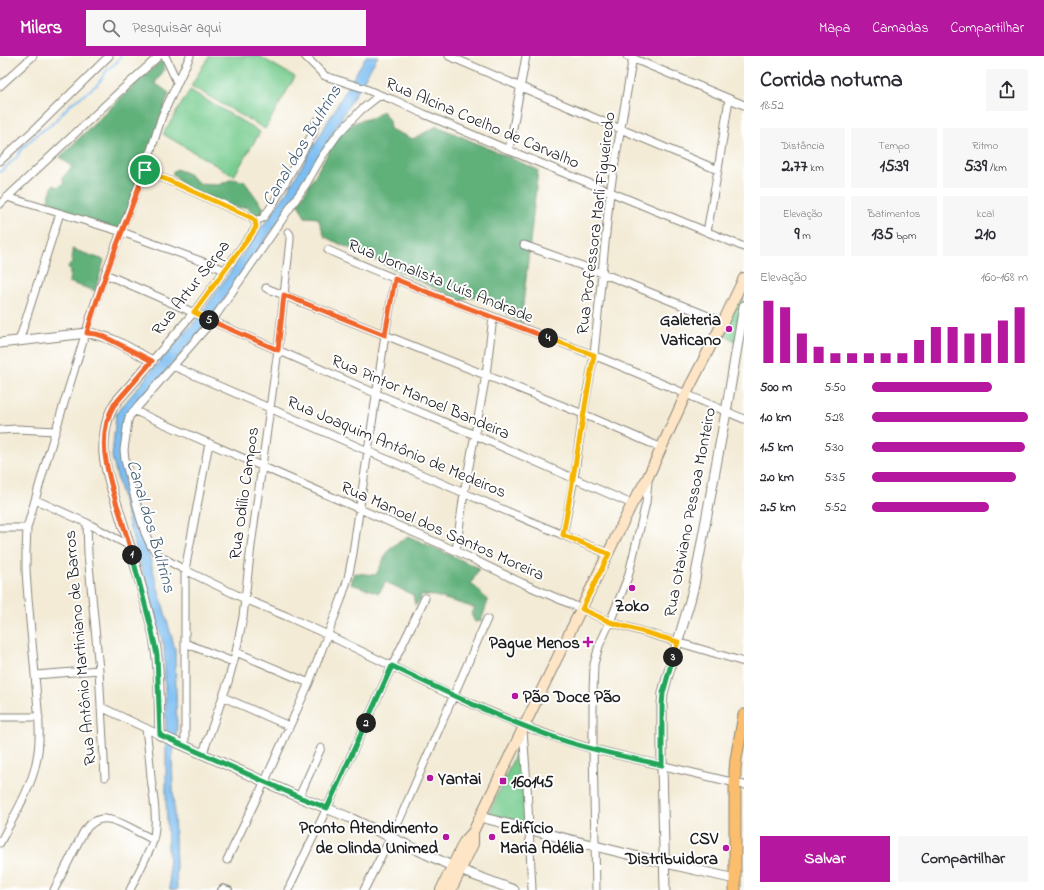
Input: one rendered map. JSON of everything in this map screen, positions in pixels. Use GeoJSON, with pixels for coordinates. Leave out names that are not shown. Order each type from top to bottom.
{"type":"FeatureCollection","features":[{"type":"Feature","properties":{"kind":"main road"},"geometry":{"type":"LineString","coordinates":[[441,890],[473,844],[473,832],[632,504],[648,477],[686,394],[744,278]]}},
{"type":"Feature","properties":{"kind":"main road"},"geometry":{"type":"LineString","coordinates":[[738,883],[739,784],[736,759],[744,715]]}},
{"type":"Feature","properties":{"kind":"main road"},"geometry":{"type":"LineString","coordinates":[[451,890],[456,868]]}},
{"type":"Feature","properties":{"kind":"street"},"geometry":{"type":"LineString","coordinates":[[0,86],[33,56]]}},
{"type":"Feature","properties":{"kind":"street"},"geometry":{"type":"LineString","coordinates":[[0,161],[110,56]]}},
{"type":"Feature","properties":{"kind":"street"},"geometry":{"type":"LineString","coordinates":[[0,204],[159,56]]}},
{"type":"Feature","properties":{"kind":"street"},"geometry":{"type":"LineString","coordinates":[[165,56],[177,82]]}},
{"type":"Feature","properties":{"kind":"street"},"geometry":{"type":"LineString","coordinates":[[0,843],[27,789],[35,769],[38,748],[38,717],[26,569],[28,528],[46,462],[105,274],[145,170],[157,129],[190,56]]}},
{"type":"Feature","properties":{"kind":"street","name":"Rua Alcina Coelho de Carvalho"},"geometry":{"type":"LineString","coordinates":[[305,56],[325,76],[394,100],[508,150],[744,247]]}},
{"type":"Feature","properties":{"kind":"street"},"geometry":{"type":"LineString","coordinates":[[449,56],[718,170]]}},
{"type":"Feature","properties":{"kind":"street"},"geometry":{"type":"LineString","coordinates":[[508,150],[526,56]]}},
{"type":"Feature","properties":{"kind":"street"},"geometry":{"type":"LineString","coordinates":[[630,57],[744,105]]}},
{"type":"Feature","properties":{"kind":"street","name":"Rua Professora Marli Figueiredo"},"geometry":{"type":"LineString","coordinates":[[563,535],[594,355],[610,192],[630,57]]}},
{"type":"Feature","properties":{"kind":"street"},"geometry":{"type":"LineString","coordinates":[[380,95],[354,116],[330,145],[294,202],[211,321],[129,417],[124,454],[140,517],[148,541],[158,555],[185,570],[245,599],[328,635],[453,696],[524,727],[592,749],[739,784]]}},
{"type":"Feature","properties":{"kind":"street"},"geometry":{"type":"LineString","coordinates":[[707,232],[729,99]]}},
{"type":"Feature","properties":{"kind":"street"},"geometry":{"type":"LineString","coordinates":[[145,170],[250,217],[255,221],[263,218],[273,204],[313,133],[316,121]]}},
{"type":"Feature","properties":{"kind":"street"},"geometry":{"type":"LineString","coordinates":[[7,197],[122,232],[225,270]]}},
{"type":"Feature","properties":{"kind":"street"},"geometry":{"type":"LineString","coordinates":[[19,341],[60,213]]}},
{"type":"Feature","properties":{"kind":"street","name":"Rua Artur Serpa"},"geometry":{"type":"LineString","coordinates":[[161,735],[156,650],[130,546],[106,464],[104,448],[106,430],[110,413],[114,405],[196,313],[253,232],[256,227],[255,221]]}},
{"type":"Feature","properties":{"kind":"street","name":"Rua Odílio Campos"},"geometry":{"type":"LineString","coordinates":[[203,754],[223,697],[236,652],[243,617],[251,546],[278,350],[290,240],[290,235],[288,232]]}},
{"type":"Feature","properties":{"kind":"street"},"geometry":{"type":"LineString","coordinates":[[524,245],[602,273],[723,322]]}},
{"type":"Feature","properties":{"kind":"street","name":"Rua Jornalista Luís Andrade"},"geometry":{"type":"LineString","coordinates":[[328,250],[447,300],[594,355],[744,419]]}},
{"type":"Feature","properties":{"kind":"street","name":"Rua Pintor Manoel Bandeira"},"geometry":{"type":"LineString","coordinates":[[105,274],[632,504]]}},
{"type":"Feature","properties":{"kind":"street"},"geometry":{"type":"LineString","coordinates":[[226,860],[265,781],[310,683],[342,600],[348,578],[360,509],[385,335],[395,279]]}},
{"type":"Feature","properties":{"kind":"street"},"geometry":{"type":"LineString","coordinates":[[266,288],[583,414],[662,448]]}},
{"type":"Feature","properties":{"kind":"street","name":"Rua Otaviano Pessoa Monteiro"},"geometry":{"type":"LineString","coordinates":[[665,890],[662,765],[663,693],[694,585],[744,306]]}},
{"type":"Feature","properties":{"kind":"street"},"geometry":{"type":"LineString","coordinates":[[456,551],[464,492],[486,376],[493,317]]}},
{"type":"Feature","properties":{"kind":"street"},"geometry":{"type":"LineString","coordinates":[[0,343],[87,333],[96,334],[103,336],[152,361]]}},
{"type":"Feature","properties":{"kind":"street","name":"Rua Joaquim Antônio de Medeiros"},"geometry":{"type":"LineString","coordinates":[[173,366],[609,554]]}},
{"type":"Feature","properties":{"kind":"street","name":"Rua Manoel dos Santos Moreira"},"geometry":{"type":"LineString","coordinates":[[134,411],[456,551],[522,583],[610,622],[744,662]]}},
{"type":"Feature","properties":{"kind":"street"},"geometry":{"type":"LineString","coordinates":[[0,430],[56,430]]}},
{"type":"Feature","properties":{"kind":"street"},"geometry":{"type":"LineString","coordinates":[[182,744],[185,643],[185,570],[209,443]]}},
{"type":"Feature","properties":{"kind":"street"},"geometry":{"type":"LineString","coordinates":[[596,890],[596,847],[592,749],[594,664],[599,646],[625,586],[646,503],[648,477]]}},
{"type":"Feature","properties":{"kind":"street","name":"Rua Antônio Martiniano de Barros"},"geometry":{"type":"LineString","coordinates":[[36,500],[86,523],[99,670],[105,777]]}},
{"type":"Feature","properties":{"kind":"street"},"geometry":{"type":"LineString","coordinates":[[86,523],[130,546]]}},
{"type":"Feature","properties":{"kind":"street"},"geometry":{"type":"LineString","coordinates":[[0,528],[28,528]]}},
{"type":"Feature","properties":{"kind":"street"},"geometry":{"type":"LineString","coordinates":[[288,890],[425,598]]}},
{"type":"Feature","properties":{"kind":"street"},"geometry":{"type":"LineString","coordinates":[[364,890],[405,808],[487,619]]}},
{"type":"Feature","properties":{"kind":"street"},"geometry":{"type":"LineString","coordinates":[[185,643],[233,662]]}},
{"type":"Feature","properties":{"kind":"street"},"geometry":{"type":"LineString","coordinates":[[236,652],[310,683]]}},
{"type":"Feature","properties":{"kind":"street"},"geometry":{"type":"LineString","coordinates":[[35,675],[99,670]]}},
{"type":"Feature","properties":{"kind":"street"},"geometry":{"type":"LineString","coordinates":[[223,697],[289,726]]}},
{"type":"Feature","properties":{"kind":"street"},"geometry":{"type":"LineString","coordinates":[[101,707],[391,837],[456,868],[514,890]]}},
{"type":"Feature","properties":{"kind":"street"},"geometry":{"type":"LineString","coordinates":[[0,717],[38,717]]}},
{"type":"Feature","properties":{"kind":"street"},"geometry":{"type":"LineString","coordinates":[[524,727],[532,890]]}},
{"type":"Feature","properties":{"kind":"street"},"geometry":{"type":"LineString","coordinates":[[130,890],[154,840],[155,812],[146,728]]}},
{"type":"Feature","properties":{"kind":"street"},"geometry":{"type":"LineString","coordinates":[[299,797],[321,748]]}},
{"type":"Feature","properties":{"kind":"street"},"geometry":{"type":"LineString","coordinates":[[480,818],[664,863],[738,883]]}},
{"type":"Feature","properties":{"kind":"street"},"geometry":{"type":"LineString","coordinates":[[54,890],[83,833],[94,822],[102,819],[112,820],[154,840]]}},
{"type":"Feature","properties":{"kind":"street"},"geometry":{"type":"LineString","coordinates":[[221,890],[224,888],[230,890]]}},
{"type":"Feature","properties":{"kind":"green space"},"geometry":{"type":"Polygon","coordinates":[[[209,56],[259,56],[295,77],[265,129],[191,86],[209,56]]]}},
{"type":"Feature","properties":{"kind":"green space"},"geometry":{"type":"Polygon","coordinates":[[[162,60],[165,69],[155,83],[169,93],[122,232],[46,205],[53,185],[59,187],[64,182],[62,178],[72,167],[60,157],[162,60]]]}},
{"type":"Feature","properties":{"kind":"green space"},"geometry":{"type":"Polygon","coordinates":[[[190,90],[260,132],[234,176],[163,134],[190,90]]]}},
{"type":"Feature","properties":{"kind":"green space"},"geometry":{"type":"Polygon","coordinates":[[[383,111],[389,121],[390,129],[413,139],[437,126],[538,170],[521,323],[480,296],[469,297],[462,301],[325,237],[318,218],[305,217],[298,204],[343,128],[359,121],[374,117],[383,111]]]}},
{"type":"Feature","properties":{"kind":"green space"},"geometry":{"type":"Polygon","coordinates":[[[176,169],[187,173],[200,184],[219,185],[232,179],[244,181],[263,207],[264,212],[261,216],[255,214],[247,207],[237,208],[185,188],[172,173],[176,169]]]}},
{"type":"Feature","properties":{"kind":"green space"},"geometry":{"type":"Polygon","coordinates":[[[72,249],[104,260],[95,291],[69,282],[70,272],[68,266],[73,261],[71,258],[73,255],[72,249]]]}},
{"type":"Feature","properties":{"kind":"green space"},"geometry":{"type":"Polygon","coordinates":[[[744,286],[738,343],[719,331],[744,286]]]}},
{"type":"Feature","properties":{"kind":"green space"},"geometry":{"type":"Polygon","coordinates":[[[408,536],[479,568],[471,584],[488,601],[481,621],[475,622],[471,614],[475,608],[435,596],[421,595],[420,601],[415,605],[413,595],[386,582],[379,593],[351,584],[354,573],[376,575],[389,549],[408,536]]]}},
{"type":"Feature","properties":{"kind":"green space"},"geometry":{"type":"Polygon","coordinates":[[[520,744],[526,825],[488,815],[520,744]]]}},
{"type":"Feature","properties":{"kind":"water","name":"Canal dos Bultrins"},"geometry":{"type":"Polygon","coordinates":[[[366,56],[378,56],[301,189],[207,324],[126,418],[121,455],[175,649],[177,730],[172,761],[177,890],[170,890],[166,802],[164,647],[130,528],[112,457],[116,414],[197,319],[285,195],[366,56]]]}},
{"type":"Feature","properties":{"kind":"waterway"},"geometry":{"type":"LineString","coordinates":[[0,172],[17,157],[22,148],[51,125],[72,103],[98,84],[107,70],[117,62],[121,56]]}},
{"type":"Feature","properties":{"kind":"place","name":"Galeteria Vaticano"},"geometry":{"type":"Point","coordinates":[729,329]}},
{"type":"Feature","properties":{"kind":"place","name":"Zoko"},"geometry":{"type":"Point","coordinates":[632,588]}},
{"type":"Feature","properties":{"kind":"place","name":"Pague Menos"},"geometry":{"type":"Point","coordinates":[588,642]}},
{"type":"Feature","properties":{"kind":"place","name":"Pão Doce Pão"},"geometry":{"type":"Point","coordinates":[515,696]}},
{"type":"Feature","properties":{"kind":"place","name":"Yantai"},"geometry":{"type":"Point","coordinates":[430,778]}},
{"type":"Feature","properties":{"kind":"place","name":"160145"},"geometry":{"type":"Point","coordinates":[503,781]}},
{"type":"Feature","properties":{"kind":"place","name":"Pronto Atendimento de Olinda Unimed"},"geometry":{"type":"Point","coordinates":[446,837]}},
{"type":"Feature","properties":{"kind":"place","name":"Edifício Maria Adélia"},"geometry":{"type":"Point","coordinates":[492,837]}},
{"type":"Feature","properties":{"kind":"place","name":"CSV Distribuidora"},"geometry":{"type":"Point","coordinates":[726,848]}},
{"type":"Feature","properties":{"kind":"route"},"geometry":{"type":"LineString","coordinates":[[145,170],[250,217],[255,221],[256,227],[253,232],[194,312],[278,350],[284,295],[385,335],[395,279],[594,355],[563,535],[609,554],[582,609],[610,622],[678,642],[663,693],[662,765],[592,749],[524,726],[453,696],[392,666],[327,808],[160,735],[157,655],[130,546],[107,471],[104,448],[104,439],[111,409],[152,361],[113,340],[96,334],[87,333],[93,309],[105,274],[145,170]]}}]}
